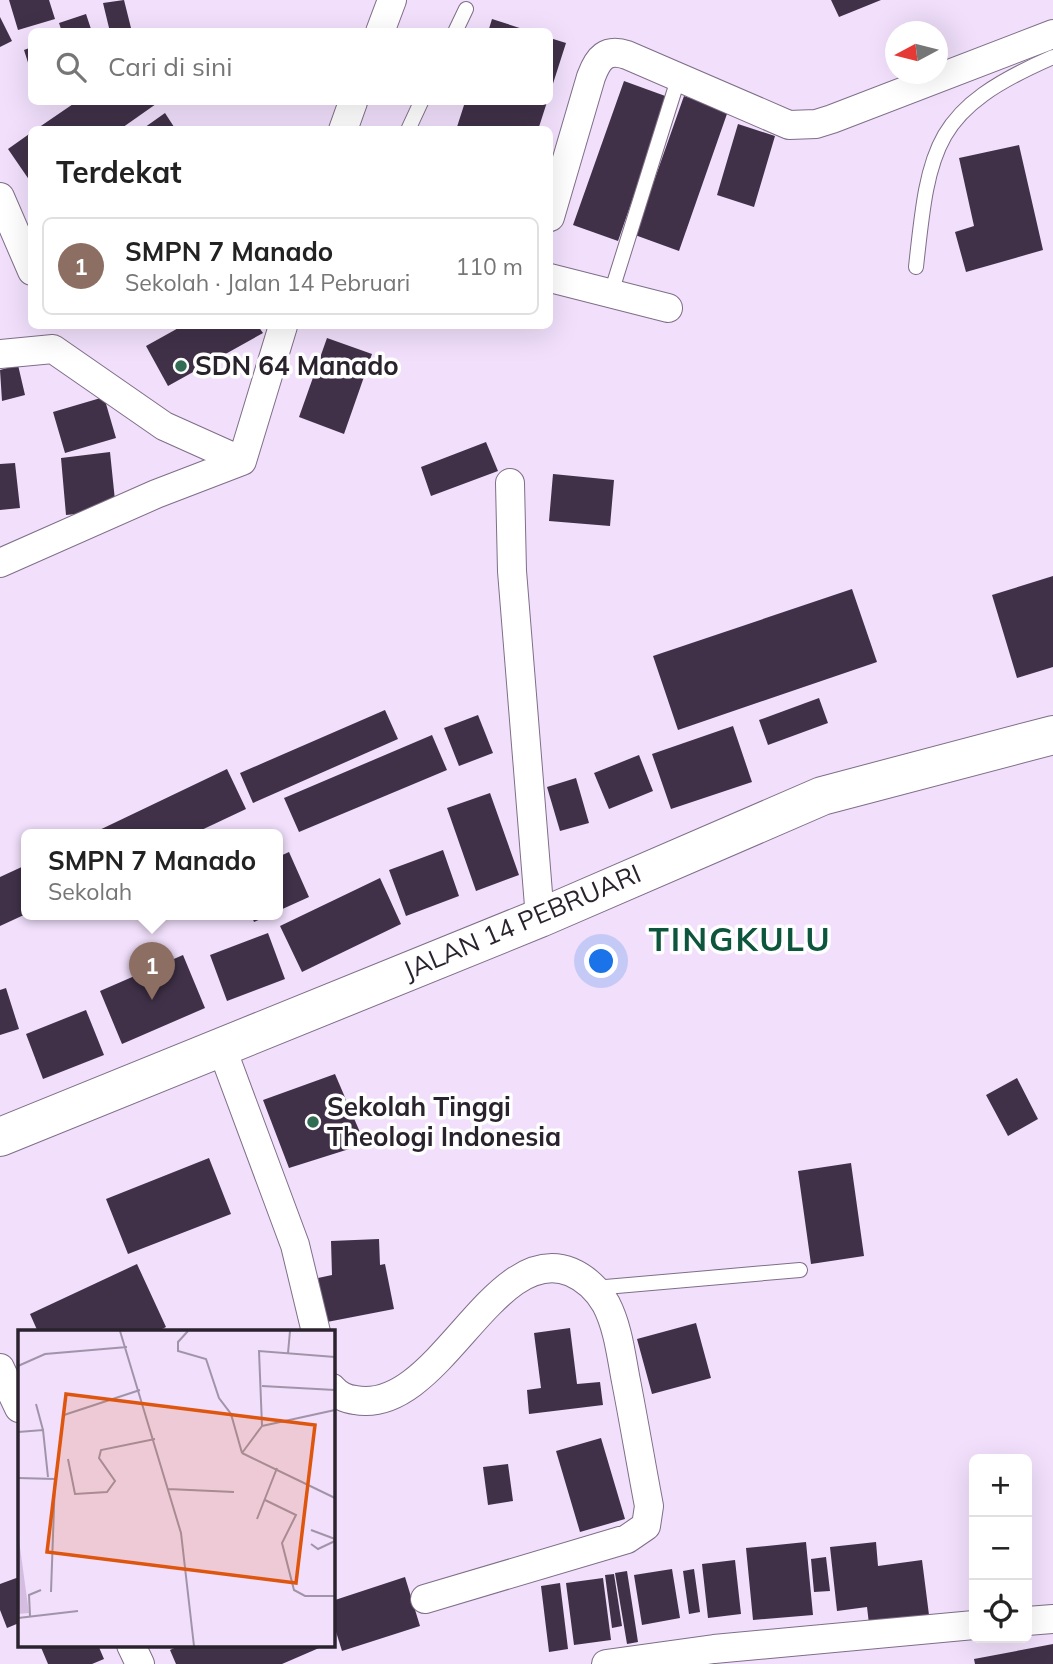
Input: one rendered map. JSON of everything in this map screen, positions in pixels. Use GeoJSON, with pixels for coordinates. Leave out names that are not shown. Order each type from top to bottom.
{"type":"FeatureCollection","features":[{"type":"Feature","properties":{"kind":"main road","name":"JALAN 14 PEBRUARI"},"geometry":{"type":"LineString","coordinates":[[0,1137],[540,918],[822,796],[1041,738]]}},
{"type":"Feature","properties":{"kind":"street"},"geometry":{"type":"LineString","coordinates":[[382,28],[392,0]]}},
{"type":"Feature","properties":{"kind":"street"},"geometry":{"type":"LineString","coordinates":[[553,207],[599,60],[608,53],[620,52],[789,125],[804,125],[832,119],[1053,34]]}},
{"type":"Feature","properties":{"kind":"street"},"geometry":{"type":"LineString","coordinates":[[344,126],[352,105]]}},
{"type":"Feature","properties":{"kind":"street"},"geometry":{"type":"LineString","coordinates":[[0,197],[28,262]]}},
{"type":"Feature","properties":{"kind":"street"},"geometry":{"type":"LineString","coordinates":[[553,279],[668,308]]}},
{"type":"Feature","properties":{"kind":"street"},"geometry":{"type":"LineString","coordinates":[[242,461],[282,329]]}},
{"type":"Feature","properties":{"kind":"street"},"geometry":{"type":"LineString","coordinates":[[0,354],[50,337],[164,426],[242,461]]}},
{"type":"Feature","properties":{"kind":"street"},"geometry":{"type":"LineString","coordinates":[[0,563],[121,509],[242,461]]}},
{"type":"Feature","properties":{"kind":"street"},"geometry":{"type":"LineString","coordinates":[[510,483],[512,571],[540,918]]}},
{"type":"Feature","properties":{"kind":"street"},"geometry":{"type":"LineString","coordinates":[[221,1046],[295,1245],[316,1330]]}},
{"type":"Feature","properties":{"kind":"street"},"geometry":{"type":"LineString","coordinates":[[334,1389],[349,1399],[363,1402],[395,1394],[415,1381],[487,1307],[530,1273],[562,1269],[579,1275],[594,1288],[605,1303],[618,1338],[649,1506],[646,1526],[627,1539],[425,1599]]}},
{"type":"Feature","properties":{"kind":"street"},"geometry":{"type":"LineString","coordinates":[[0,1368],[18,1406]]}},
{"type":"Feature","properties":{"kind":"street"},"geometry":{"type":"LineString","coordinates":[[1032,1621],[1053,1619]]}},
{"type":"Feature","properties":{"kind":"street"},"geometry":{"type":"LineString","coordinates":[[606,1664],[714,1649],[969,1625]]}},
{"type":"Feature","properties":{"kind":"street"},"geometry":{"type":"LineString","coordinates":[[131,1646],[140,1664]]}},
{"type":"Feature","properties":{"kind":"lane"},"geometry":{"type":"LineString","coordinates":[[457,28],[466,9]]}},
{"type":"Feature","properties":{"kind":"lane"},"geometry":{"type":"LineString","coordinates":[[916,267],[929,169],[948,128],[969,103],[993,85],[1053,57]]}},
{"type":"Feature","properties":{"kind":"lane"},"geometry":{"type":"LineString","coordinates":[[611,293],[679,76]]}},
{"type":"Feature","properties":{"kind":"lane"},"geometry":{"type":"LineString","coordinates":[[410,126],[420,105]]}},
{"type":"Feature","properties":{"kind":"lane"},"geometry":{"type":"LineString","coordinates":[[594,1288],[800,1270]]}},
{"type":"Feature","properties":{"kind":"building"},"geometry":{"type":"Polygon","coordinates":[[[9,0],[49,0],[55,19],[18,30],[9,0]]]}},
{"type":"Feature","properties":{"kind":"building"},"geometry":{"type":"Polygon","coordinates":[[[124,0],[131,28],[109,28],[103,3],[124,0]]]}},
{"type":"Feature","properties":{"kind":"building"},"geometry":{"type":"Polygon","coordinates":[[[831,0],[881,0],[839,17],[831,0]]]}},
{"type":"Feature","properties":{"kind":"building"},"geometry":{"type":"Polygon","coordinates":[[[86,14],[91,28],[61,28],[59,23],[86,14]]]}},
{"type":"Feature","properties":{"kind":"building"},"geometry":{"type":"Polygon","coordinates":[[[0,17],[12,41],[0,47],[0,17]]]}},
{"type":"Feature","properties":{"kind":"building"},"geometry":{"type":"Polygon","coordinates":[[[492,19],[520,28],[489,28],[492,19]]]}},
{"type":"Feature","properties":{"kind":"building"},"geometry":{"type":"Polygon","coordinates":[[[553,39],[566,43],[553,84],[553,39]]]}},
{"type":"Feature","properties":{"kind":"building"},"geometry":{"type":"Polygon","coordinates":[[[624,81],[668,97],[618,241],[573,225],[624,81]]]}},
{"type":"Feature","properties":{"kind":"building"},"geometry":{"type":"Polygon","coordinates":[[[684,96],[728,111],[679,251],[635,235],[684,96]]]}},
{"type":"Feature","properties":{"kind":"building"},"geometry":{"type":"Polygon","coordinates":[[[72,105],[155,105],[125,126],[41,126],[72,105]]]}},
{"type":"Feature","properties":{"kind":"building"},"geometry":{"type":"Polygon","coordinates":[[[464,105],[546,105],[539,126],[457,126],[464,105]]]}},
{"type":"Feature","properties":{"kind":"building"},"geometry":{"type":"Polygon","coordinates":[[[165,113],[173,126],[147,126],[165,113]]]}},
{"type":"Feature","properties":{"kind":"building"},"geometry":{"type":"Polygon","coordinates":[[[738,124],[775,136],[754,207],[717,195],[738,124]]]}},
{"type":"Feature","properties":{"kind":"building"},"geometry":{"type":"Polygon","coordinates":[[[28,135],[28,178],[8,149],[28,135]]]}},
{"type":"Feature","properties":{"kind":"building"},"geometry":{"type":"Polygon","coordinates":[[[1019,145],[1043,250],[966,272],[955,232],[974,226],[959,158],[1019,145]]]}},
{"type":"Feature","properties":{"kind":"building","name":"SDN 64 Manado"},"geometry":{"type":"Polygon","coordinates":[[[177,329],[260,329],[263,333],[168,386],[146,346],[177,329]]]}},
{"type":"Feature","properties":{"kind":"building"},"geometry":{"type":"Polygon","coordinates":[[[327,338],[372,354],[344,434],[299,417],[327,338]]]}},
{"type":"Feature","properties":{"kind":"building"},"geometry":{"type":"Polygon","coordinates":[[[18,365],[25,395],[2,401],[0,370],[18,365]]]}},
{"type":"Feature","properties":{"kind":"building"},"geometry":{"type":"Polygon","coordinates":[[[104,397],[116,438],[65,453],[53,412],[104,397]]]}},
{"type":"Feature","properties":{"kind":"building"},"geometry":{"type":"Polygon","coordinates":[[[486,442],[498,471],[431,496],[421,467],[486,442]]]}},
{"type":"Feature","properties":{"kind":"building"},"geometry":{"type":"Polygon","coordinates":[[[110,452],[116,510],[66,515],[61,458],[110,452]]]}},
{"type":"Feature","properties":{"kind":"building"},"geometry":{"type":"Polygon","coordinates":[[[15,463],[20,508],[0,510],[0,464],[15,463]]]}},
{"type":"Feature","properties":{"kind":"building"},"geometry":{"type":"Polygon","coordinates":[[[553,474],[614,480],[610,526],[549,521],[553,474]]]}},
{"type":"Feature","properties":{"kind":"building"},"geometry":{"type":"Polygon","coordinates":[[[1053,576],[1053,667],[1017,678],[992,595],[1053,576]]]}},
{"type":"Feature","properties":{"kind":"building"},"geometry":{"type":"Polygon","coordinates":[[[852,589],[877,662],[678,730],[653,656],[852,589]]]}},
{"type":"Feature","properties":{"kind":"building"},"geometry":{"type":"Polygon","coordinates":[[[819,698],[828,723],[768,745],[759,720],[819,698]]]}},
{"type":"Feature","properties":{"kind":"building"},"geometry":{"type":"Polygon","coordinates":[[[385,710],[398,739],[253,803],[240,773],[385,710]]]}},
{"type":"Feature","properties":{"kind":"building"},"geometry":{"type":"Polygon","coordinates":[[[478,715],[493,753],[459,766],[444,728],[478,715]]]}},
{"type":"Feature","properties":{"kind":"building"},"geometry":{"type":"Polygon","coordinates":[[[733,726],[752,782],[671,809],[652,754],[733,726]]]}},
{"type":"Feature","properties":{"kind":"building"},"geometry":{"type":"Polygon","coordinates":[[[432,735],[447,770],[299,832],[284,798],[432,735]]]}},
{"type":"Feature","properties":{"kind":"building"},"geometry":{"type":"Polygon","coordinates":[[[639,755],[653,791],[609,809],[594,773],[639,755]]]}},
{"type":"Feature","properties":{"kind":"building"},"geometry":{"type":"Polygon","coordinates":[[[227,769],[246,809],[204,829],[101,829],[227,769]]]}},
{"type":"Feature","properties":{"kind":"building"},"geometry":{"type":"Polygon","coordinates":[[[576,778],[589,823],[560,831],[547,787],[576,778]]]}},
{"type":"Feature","properties":{"kind":"building"},"geometry":{"type":"Polygon","coordinates":[[[490,793],[519,875],[476,891],[447,808],[490,793]]]}},
{"type":"Feature","properties":{"kind":"building"},"geometry":{"type":"Polygon","coordinates":[[[443,850],[459,896],[406,916],[389,870],[443,850]]]}},
{"type":"Feature","properties":{"kind":"building"},"geometry":{"type":"Polygon","coordinates":[[[289,852],[309,897],[283,909],[283,855],[289,852]]]}},
{"type":"Feature","properties":{"kind":"building"},"geometry":{"type":"Polygon","coordinates":[[[21,867],[21,916],[0,926],[0,877],[21,867]]]}},
{"type":"Feature","properties":{"kind":"building"},"geometry":{"type":"Polygon","coordinates":[[[380,878],[401,924],[302,972],[280,926],[380,878]]]}},
{"type":"Feature","properties":{"kind":"building"},"geometry":{"type":"Polygon","coordinates":[[[268,933],[285,979],[227,1001],[210,955],[268,933]]]}},
{"type":"Feature","properties":{"kind":"building"},"geometry":{"type":"Polygon","coordinates":[[[183,955],[205,1008],[122,1044],[100,991],[183,955]]]}},
{"type":"Feature","properties":{"kind":"building"},"geometry":{"type":"Polygon","coordinates":[[[6,988],[19,1029],[0,1035],[0,990],[6,988]]]}},
{"type":"Feature","properties":{"kind":"building"},"geometry":{"type":"Polygon","coordinates":[[[86,1010],[104,1055],[43,1079],[26,1034],[86,1010]]]}},
{"type":"Feature","properties":{"kind":"building","name":"Sekolah Tinggi Theologi Indonesia"},"geometry":{"type":"Polygon","coordinates":[[[335,1074],[365,1144],[289,1168],[263,1100],[335,1074]]]}},
{"type":"Feature","properties":{"kind":"building"},"geometry":{"type":"Polygon","coordinates":[[[1017,1078],[1038,1119],[1008,1136],[986,1095],[1017,1078]]]}},
{"type":"Feature","properties":{"kind":"building"},"geometry":{"type":"Polygon","coordinates":[[[209,1158],[231,1214],[128,1254],[106,1199],[209,1158]]]}},
{"type":"Feature","properties":{"kind":"building"},"geometry":{"type":"Polygon","coordinates":[[[851,1163],[864,1256],[811,1264],[798,1171],[851,1163]]]}},
{"type":"Feature","properties":{"kind":"building"},"geometry":{"type":"Polygon","coordinates":[[[379,1239],[380,1265],[385,1264],[394,1309],[327,1322],[318,1278],[332,1275],[331,1241],[379,1239]]]}},
{"type":"Feature","properties":{"kind":"building"},"geometry":{"type":"Polygon","coordinates":[[[137,1264],[166,1327],[160,1330],[37,1330],[30,1314],[137,1264]]]}},
{"type":"Feature","properties":{"kind":"building"},"geometry":{"type":"Polygon","coordinates":[[[696,1323],[711,1378],[652,1394],[637,1339],[696,1323]]]}},
{"type":"Feature","properties":{"kind":"building"},"geometry":{"type":"Polygon","coordinates":[[[570,1328],[577,1384],[600,1382],[603,1405],[529,1414],[527,1390],[541,1388],[534,1333],[570,1328]]]}},
{"type":"Feature","properties":{"kind":"building"},"geometry":{"type":"Polygon","coordinates":[[[601,1438],[625,1519],[580,1532],[556,1451],[601,1438]]]}},
{"type":"Feature","properties":{"kind":"building"},"geometry":{"type":"Polygon","coordinates":[[[508,1464],[513,1501],[488,1505],[483,1467],[508,1464]]]}},
{"type":"Feature","properties":{"kind":"building"},"geometry":{"type":"Polygon","coordinates":[[[806,1542],[813,1615],[753,1620],[746,1548],[806,1542]]]}},
{"type":"Feature","properties":{"kind":"building"},"geometry":{"type":"Polygon","coordinates":[[[876,1542],[878,1566],[922,1560],[929,1615],[869,1624],[867,1607],[837,1611],[830,1547],[876,1542]]]}},
{"type":"Feature","properties":{"kind":"building"},"geometry":{"type":"Polygon","coordinates":[[[826,1557],[830,1591],[814,1592],[811,1559],[826,1557]]]}},
{"type":"Feature","properties":{"kind":"building"},"geometry":{"type":"Polygon","coordinates":[[[735,1560],[741,1614],[708,1618],[702,1564],[735,1560]]]}},
{"type":"Feature","properties":{"kind":"building"},"geometry":{"type":"Polygon","coordinates":[[[672,1569],[680,1618],[642,1625],[634,1575],[672,1569]]]}},
{"type":"Feature","properties":{"kind":"building"},"geometry":{"type":"Polygon","coordinates":[[[694,1569],[700,1612],[689,1614],[683,1571],[694,1569]]]}},
{"type":"Feature","properties":{"kind":"building"},"geometry":{"type":"Polygon","coordinates":[[[627,1571],[638,1642],[627,1644],[615,1573],[627,1571]]]}},
{"type":"Feature","properties":{"kind":"building"},"geometry":{"type":"Polygon","coordinates":[[[614,1574],[622,1626],[612,1628],[605,1575],[614,1574]]]}},
{"type":"Feature","properties":{"kind":"building"},"geometry":{"type":"Polygon","coordinates":[[[18,1577],[18,1623],[7,1628],[0,1610],[0,1584],[18,1577]]]}},
{"type":"Feature","properties":{"kind":"building"},"geometry":{"type":"Polygon","coordinates":[[[405,1577],[420,1626],[342,1651],[334,1625],[334,1600],[405,1577]]]}},
{"type":"Feature","properties":{"kind":"building"},"geometry":{"type":"Polygon","coordinates":[[[603,1578],[611,1640],[574,1645],[566,1583],[603,1578]]]}},
{"type":"Feature","properties":{"kind":"building"},"geometry":{"type":"Polygon","coordinates":[[[560,1583],[568,1649],[549,1652],[541,1586],[560,1583]]]}},
{"type":"Feature","properties":{"kind":"building"},"geometry":{"type":"Polygon","coordinates":[[[1053,1644],[1053,1664],[975,1664],[974,1659],[1053,1644]]]}},
{"type":"Feature","properties":{"kind":"building"},"geometry":{"type":"Polygon","coordinates":[[[40,1646],[98,1646],[104,1659],[92,1664],[48,1664],[40,1646]]]}},
{"type":"Feature","properties":{"kind":"building"},"geometry":{"type":"Polygon","coordinates":[[[179,1646],[324,1646],[282,1664],[176,1664],[170,1650],[179,1646]]]}},
{"type":"Feature","properties":{"kind":"place","name":"SDN 64 Manado"},"geometry":{"type":"Point","coordinates":[181,366]}},
{"type":"Feature","properties":{"kind":"place","name":"SMPN 7 Manado"},"geometry":{"type":"Point","coordinates":[152,1000]}},
{"type":"Feature","properties":{"kind":"place","name":"Sekolah Tinggi Theologi Indonesia"},"geometry":{"type":"Point","coordinates":[313,1122]}},
{"type":"Feature","properties":{"kind":"district","name":"TINGKULU"},"geometry":{"type":"Point","coordinates":[740,939]}}]}
